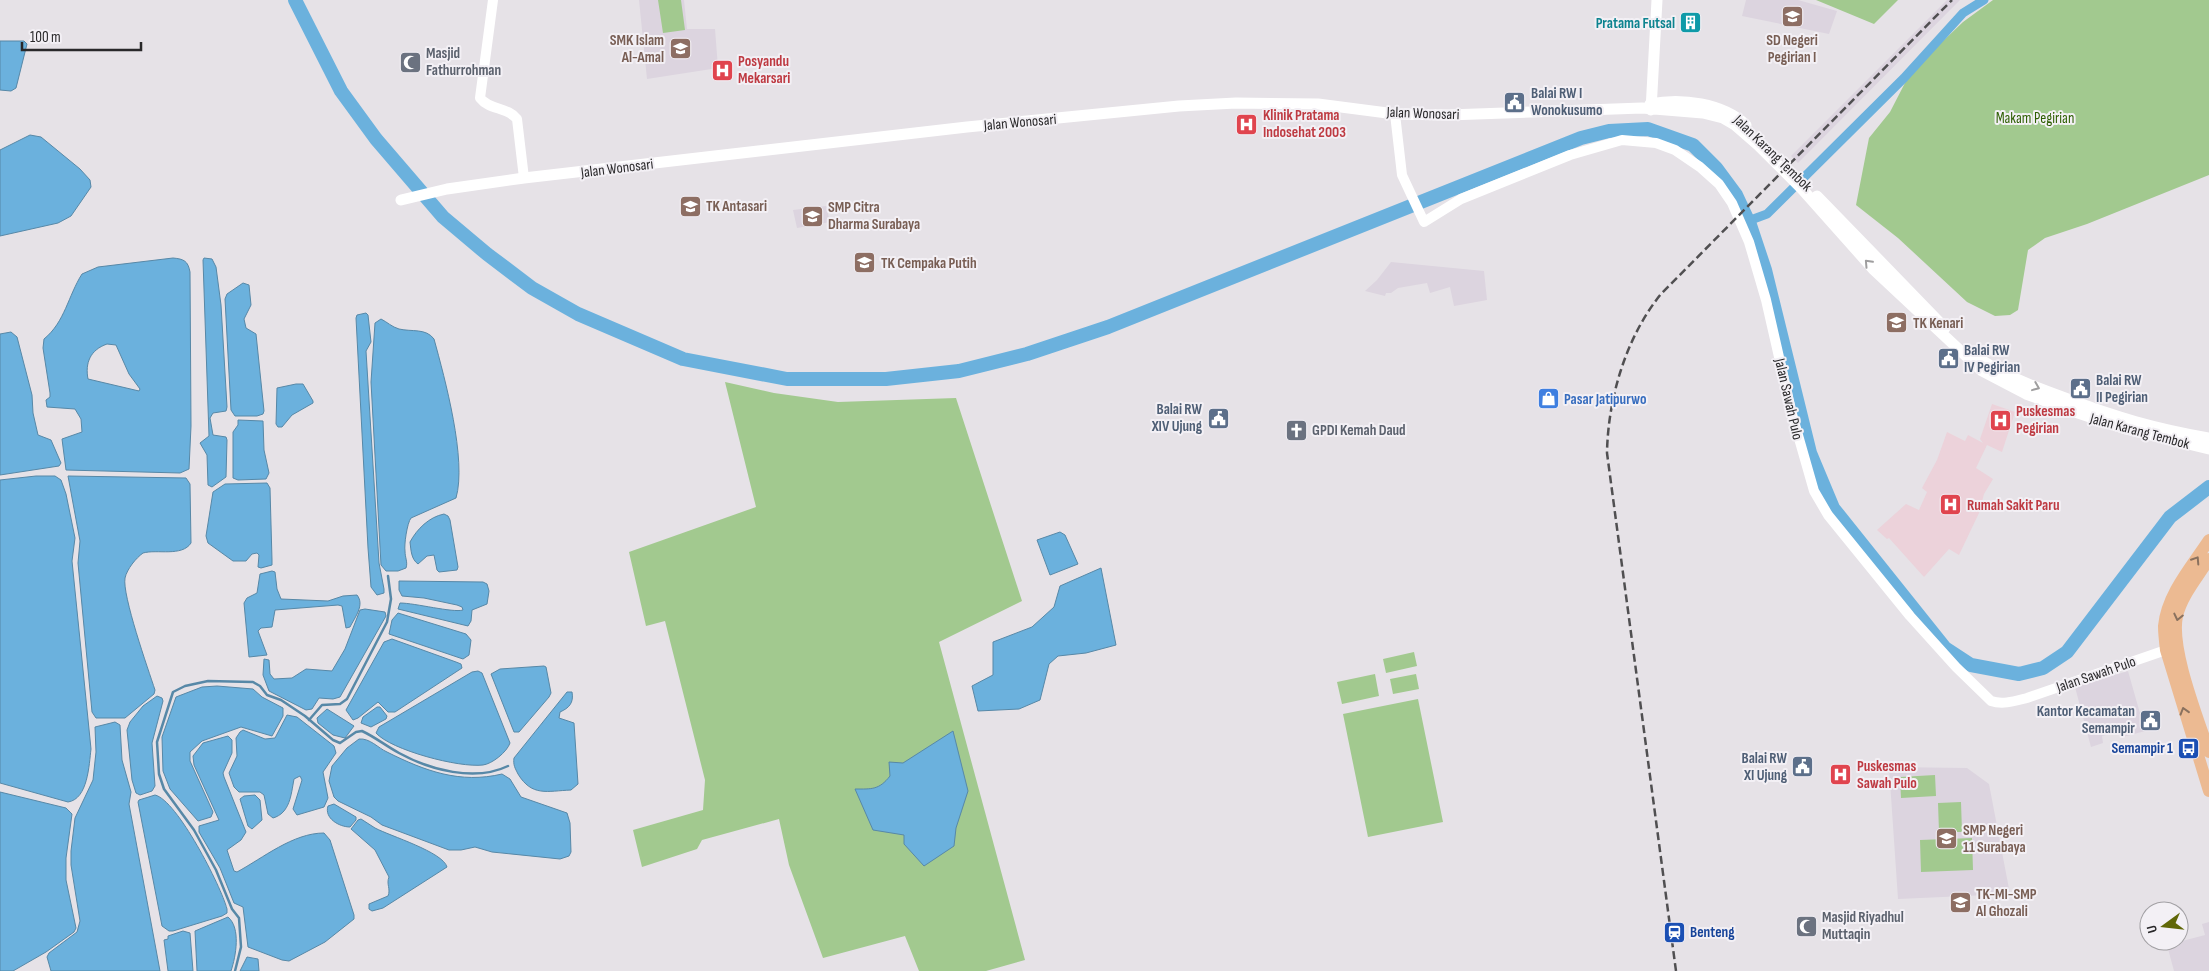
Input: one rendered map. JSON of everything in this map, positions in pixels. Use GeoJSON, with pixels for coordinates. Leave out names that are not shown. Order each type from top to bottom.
{"type":"FeatureCollection","features":[{"type":"Feature","properties":{"kind":"highway"},"geometry":{"type":"LineString","coordinates":[[2209,540],[2170,604],[2164,627],[2166,650],[2209,791]]}},
{"type":"Feature","properties":{"kind":"highway"},"geometry":{"type":"LineString","coordinates":[[2209,559],[2183,601],[2176,628],[2177,648],[2209,752]]}},
{"type":"Feature","properties":{"kind":"main road"},"geometry":{"type":"LineString","coordinates":[[1648,107],[1656,0]]}},
{"type":"Feature","properties":{"kind":"main road","name":"Jalan Karang Tembok"},"geometry":{"type":"LineString","coordinates":[[1648,107],[1680,102],[1706,105],[1729,112],[1801,183],[1821,207],[1973,364],[1998,381],[2026,394],[2126,429],[2209,448]]}},
{"type":"Feature","properties":{"kind":"main road","name":"Jalan Wonosari"},"geometry":{"type":"LineString","coordinates":[[401,200],[437,191],[524,178],[819,143],[1179,106],[1236,103],[1318,104],[1395,114],[1510,114],[1648,107]]}},
{"type":"Feature","properties":{"kind":"main road","name":"Jalan Karang Tembok"},"geometry":{"type":"LineString","coordinates":[[1892,280],[1971,353],[2008,376],[2121,419],[2154,428],[2209,438]]}},
{"type":"Feature","properties":{"kind":"street"},"geometry":{"type":"LineString","coordinates":[[493,0],[480,98],[484,102],[511,114],[517,119],[524,178]]}},
{"type":"Feature","properties":{"kind":"street","name":"Jalan Sawah Pulo"},"geometry":{"type":"LineString","coordinates":[[1395,114],[1402,175],[1421,218],[1461,199],[1570,156],[1622,140],[1656,143],[1675,150],[1700,167],[1720,184],[1738,215],[1760,276],[1792,414],[1814,491],[1828,515],[1874,573],[1928,637],[1991,701],[1997,703],[2008,702],[2063,686],[2166,650]]}},
{"type":"Feature","properties":{"kind":"shaded area","name":"SMK Islam Al-Amal"},"geometry":{"type":"Polygon","coordinates":[[[639,0],[684,0],[687,29],[715,29],[718,68],[647,79],[639,0]]]}},
{"type":"Feature","properties":{"kind":"shaded area","name":"SD Negeri Pegirian I"},"geometry":{"type":"Polygon","coordinates":[[[1746,0],[1798,0],[1837,11],[1829,34],[1742,16],[1746,0]]]}},
{"type":"Feature","properties":{"kind":"shaded area"},"geometry":{"type":"Polygon","coordinates":[[[1947,0],[1960,0],[1798,163],[1791,156],[1947,0]]]}},
{"type":"Feature","properties":{"kind":"shaded area","name":"SMP Citra Dharma Surabaya"},"geometry":{"type":"Polygon","coordinates":[[[826,206],[830,222],[797,228],[793,210],[826,206]]]}},
{"type":"Feature","properties":{"kind":"shaded area"},"geometry":{"type":"Polygon","coordinates":[[[1391,262],[1484,271],[1487,300],[1454,306],[1450,287],[1430,293],[1427,283],[1398,288],[1391,293],[1386,293],[1385,296],[1365,291],[1377,280],[1391,262]]]}},
{"type":"Feature","properties":{"kind":"shaded area","name":"Rumah Sakit Paru"},"geometry":{"type":"Polygon","coordinates":[[[1992,404],[2015,412],[2002,452],[1987,445],[1976,468],[1993,479],[1984,494],[1979,513],[1959,555],[1949,549],[1924,577],[1889,538],[1887,539],[1877,530],[1906,504],[1919,510],[1927,492],[1922,488],[1937,460],[1947,432],[1965,441],[1968,435],[1983,443],[1980,439],[1992,404]]]}},
{"type":"Feature","properties":{"kind":"shaded area"},"geometry":{"type":"Polygon","coordinates":[[[2128,671],[2145,731],[2123,737],[2121,731],[2102,736],[2103,743],[2091,747],[2075,687],[2128,671]]]}},
{"type":"Feature","properties":{"kind":"shaded area","name":"SMP Negeri 11 Surabaya"},"geometry":{"type":"Polygon","coordinates":[[[1889,767],[1967,768],[1989,784],[2010,894],[1898,899],[1889,767]]]}},
{"type":"Feature","properties":{"kind":"shaded area"},"geometry":{"type":"Polygon","coordinates":[[[2209,922],[2209,971],[2174,971],[2169,951],[2189,951],[2189,939],[2205,935],[2202,924],[2209,922]]]}},
{"type":"Feature","properties":{"kind":"green space"},"geometry":{"type":"Polygon","coordinates":[[[658,0],[681,0],[685,30],[663,33],[658,0]]]}},
{"type":"Feature","properties":{"kind":"green space"},"geometry":{"type":"Polygon","coordinates":[[[1816,0],[1898,0],[1874,24],[1816,0]]]}},
{"type":"Feature","properties":{"kind":"green space","name":"Makam Pegirian"},"geometry":{"type":"Polygon","coordinates":[[[1993,0],[2209,0],[2209,175],[2087,224],[2045,238],[2028,250],[2018,310],[2010,315],[1995,316],[1967,302],[1898,238],[1856,205],[1869,138],[1890,112],[1906,81],[1919,64],[1963,22],[1993,0]]]}},
{"type":"Feature","properties":{"kind":"green space"},"geometry":{"type":"Polygon","coordinates":[[[725,382],[774,393],[838,402],[956,398],[1022,601],[939,642],[1025,960],[986,971],[919,971],[905,936],[823,958],[789,865],[779,819],[702,840],[697,849],[642,867],[633,830],[703,810],[705,780],[665,621],[646,626],[629,552],[756,507],[725,382]]]}},
{"type":"Feature","properties":{"kind":"green space"},"geometry":{"type":"Polygon","coordinates":[[[1414,652],[1417,666],[1386,673],[1383,659],[1414,652]]]}},
{"type":"Feature","properties":{"kind":"green space"},"geometry":{"type":"Polygon","coordinates":[[[1375,674],[1379,696],[1342,704],[1337,682],[1375,674]]]}},
{"type":"Feature","properties":{"kind":"green space"},"geometry":{"type":"Polygon","coordinates":[[[1416,674],[1419,689],[1393,694],[1390,679],[1416,674]]]}},
{"type":"Feature","properties":{"kind":"green space"},"geometry":{"type":"Polygon","coordinates":[[[1418,699],[1443,822],[1368,837],[1343,714],[1418,699]]]}},
{"type":"Feature","properties":{"kind":"green space"},"geometry":{"type":"Polygon","coordinates":[[[1935,775],[1936,796],[1901,798],[1900,777],[1935,775]]]}},
{"type":"Feature","properties":{"kind":"green space"},"geometry":{"type":"Polygon","coordinates":[[[1961,802],[1962,832],[1939,832],[1938,803],[1961,802]]]}},
{"type":"Feature","properties":{"kind":"green space"},"geometry":{"type":"Polygon","coordinates":[[[1972,838],[1973,870],[1921,872],[1920,840],[1972,838]]]}},
{"type":"Feature","properties":{"kind":"water"},"geometry":{"type":"Polygon","coordinates":[[[0,41],[24,41],[27,44],[16,88],[11,91],[0,90],[0,41]]]}},
{"type":"Feature","properties":{"kind":"water"},"geometry":{"type":"Polygon","coordinates":[[[30,135],[41,137],[80,169],[90,180],[91,187],[71,216],[58,223],[0,236],[0,150],[30,135]]]}},
{"type":"Feature","properties":{"kind":"water"},"geometry":{"type":"Polygon","coordinates":[[[173,258],[183,260],[188,265],[190,272],[191,426],[189,469],[180,473],[66,470],[62,439],[82,432],[81,419],[75,409],[47,407],[46,400],[50,397],[50,393],[43,348],[44,339],[62,317],[82,274],[98,267],[173,258]],[[107,344],[93,353],[88,362],[88,379],[139,391],[140,389],[129,374],[116,345],[107,344]]]}},
{"type":"Feature","properties":{"kind":"water"},"geometry":{"type":"Polygon","coordinates":[[[204,258],[212,259],[216,267],[221,305],[227,407],[226,411],[213,413],[210,418],[213,435],[226,437],[227,440],[226,477],[212,487],[208,485],[207,455],[200,443],[209,436],[204,258]]]}},
{"type":"Feature","properties":{"kind":"water"},"geometry":{"type":"Polygon","coordinates":[[[243,283],[249,285],[251,305],[244,319],[246,328],[256,334],[264,411],[263,414],[257,416],[235,416],[231,410],[225,299],[227,294],[243,283]]]}},
{"type":"Feature","properties":{"kind":"water"},"geometry":{"type":"Polygon","coordinates":[[[366,313],[368,315],[371,342],[366,351],[379,563],[384,589],[384,593],[377,595],[371,587],[368,548],[356,318],[357,315],[366,313]]]}},
{"type":"Feature","properties":{"kind":"water"},"geometry":{"type":"Polygon","coordinates":[[[381,319],[396,328],[427,333],[434,339],[453,419],[459,463],[459,482],[456,498],[411,518],[405,539],[407,564],[406,568],[398,571],[386,571],[381,565],[371,382],[375,323],[381,319]]]}},
{"type":"Feature","properties":{"kind":"water"},"geometry":{"type":"Polygon","coordinates":[[[11,332],[17,337],[32,395],[33,413],[38,435],[51,440],[61,463],[59,466],[0,475],[0,334],[11,332]]]}},
{"type":"Feature","properties":{"kind":"water"},"geometry":{"type":"Polygon","coordinates":[[[303,384],[313,403],[292,415],[282,427],[278,427],[276,424],[277,388],[303,384]]]}},
{"type":"Feature","properties":{"kind":"water"},"geometry":{"type":"Polygon","coordinates":[[[238,420],[263,421],[264,450],[269,473],[266,479],[238,480],[233,478],[233,432],[238,425],[238,420]]]}},
{"type":"Feature","properties":{"kind":"water"},"geometry":{"type":"Polygon","coordinates":[[[55,476],[61,480],[66,494],[75,538],[72,561],[91,749],[84,788],[75,800],[68,802],[0,783],[0,480],[55,476]]]}},
{"type":"Feature","properties":{"kind":"water"},"geometry":{"type":"Polygon","coordinates":[[[68,476],[186,478],[190,484],[191,543],[182,550],[143,553],[132,564],[125,578],[127,600],[131,615],[155,690],[154,694],[125,718],[96,718],[92,712],[78,563],[80,541],[68,476]]]}},
{"type":"Feature","properties":{"kind":"water"},"geometry":{"type":"Polygon","coordinates":[[[267,483],[270,488],[272,565],[261,568],[258,567],[259,555],[257,553],[252,554],[246,561],[233,561],[208,543],[206,536],[213,492],[225,484],[267,483]]]}},
{"type":"Feature","properties":{"kind":"water"},"geometry":{"type":"Polygon","coordinates":[[[444,514],[450,520],[458,567],[457,570],[439,572],[434,555],[427,556],[418,564],[414,560],[410,542],[424,524],[444,514]]]}},
{"type":"Feature","properties":{"kind":"water"},"geometry":{"type":"Polygon","coordinates":[[[1060,532],[1065,535],[1078,564],[1050,575],[1037,540],[1060,532]]]}},
{"type":"Feature","properties":{"kind":"water"},"geometry":{"type":"Polygon","coordinates":[[[1101,568],[1116,645],[1086,653],[1058,656],[1049,664],[1040,700],[1019,709],[978,711],[972,686],[993,675],[993,642],[1032,627],[1054,607],[1060,586],[1101,568]]]}},
{"type":"Feature","properties":{"kind":"water"},"geometry":{"type":"Polygon","coordinates":[[[275,572],[277,589],[281,599],[328,601],[343,596],[357,595],[360,607],[350,627],[346,628],[342,606],[338,605],[275,610],[272,627],[261,628],[258,631],[267,655],[249,657],[244,603],[247,598],[257,593],[260,574],[275,572]]]}},
{"type":"Feature","properties":{"kind":"water"},"geometry":{"type":"Polygon","coordinates":[[[399,581],[483,582],[487,584],[489,591],[487,604],[472,610],[471,621],[468,626],[398,609],[400,603],[458,611],[463,610],[462,607],[457,605],[424,598],[402,596],[399,590],[399,581]]]}},
{"type":"Feature","properties":{"kind":"water"},"geometry":{"type":"Polygon","coordinates":[[[360,610],[385,612],[386,616],[340,697],[333,699],[319,698],[312,709],[306,710],[269,691],[263,675],[264,659],[269,660],[270,674],[274,679],[292,678],[306,669],[332,671],[345,649],[360,610]]]}},
{"type":"Feature","properties":{"kind":"water"},"geometry":{"type":"Polygon","coordinates":[[[398,613],[466,634],[471,640],[469,655],[463,659],[389,634],[392,620],[398,613]]]}},
{"type":"Feature","properties":{"kind":"water"},"geometry":{"type":"Polygon","coordinates":[[[392,639],[461,664],[462,668],[395,712],[388,712],[378,702],[353,720],[346,710],[384,642],[392,639]]]}},
{"type":"Feature","properties":{"kind":"water"},"geometry":{"type":"Polygon","coordinates":[[[546,667],[551,693],[519,732],[514,732],[491,674],[500,669],[546,667]]]}},
{"type":"Feature","properties":{"kind":"water"},"geometry":{"type":"Polygon","coordinates":[[[478,671],[482,673],[510,743],[503,754],[495,760],[483,765],[443,761],[396,746],[376,733],[379,727],[472,672],[478,671]]]}},
{"type":"Feature","properties":{"kind":"water"},"geometry":{"type":"Polygon","coordinates":[[[217,686],[253,689],[262,697],[283,708],[283,716],[272,736],[241,727],[202,741],[190,752],[190,761],[213,812],[211,817],[198,821],[170,789],[163,771],[162,737],[176,697],[202,687],[217,686]]]}},
{"type":"Feature","properties":{"kind":"water"},"geometry":{"type":"Polygon","coordinates":[[[567,692],[572,692],[571,702],[566,709],[560,712],[559,718],[574,723],[578,784],[571,790],[541,791],[523,781],[514,765],[514,758],[567,692]]]}},
{"type":"Feature","properties":{"kind":"water"},"geometry":{"type":"Polygon","coordinates":[[[157,696],[162,698],[163,701],[152,743],[155,786],[152,791],[140,795],[136,793],[132,780],[127,730],[130,722],[143,706],[157,696]]]}},
{"type":"Feature","properties":{"kind":"water"},"geometry":{"type":"Polygon","coordinates":[[[377,707],[380,707],[387,716],[386,719],[371,727],[361,723],[363,717],[377,707]]]}},
{"type":"Feature","properties":{"kind":"water"},"geometry":{"type":"Polygon","coordinates":[[[327,709],[354,726],[345,738],[333,735],[318,723],[317,718],[327,709]]]}},
{"type":"Feature","properties":{"kind":"water"},"geometry":{"type":"Polygon","coordinates":[[[287,715],[297,717],[334,746],[336,753],[323,772],[328,798],[324,807],[297,815],[293,809],[302,780],[300,776],[294,779],[291,797],[286,808],[279,816],[273,818],[268,814],[264,795],[260,792],[239,792],[234,787],[229,773],[237,756],[236,738],[240,732],[243,730],[265,739],[275,738],[287,715]]]}},
{"type":"Feature","properties":{"kind":"water"},"geometry":{"type":"Polygon","coordinates":[[[115,722],[120,725],[122,760],[131,792],[129,804],[160,971],[51,971],[47,957],[49,953],[77,932],[80,921],[71,865],[71,851],[75,818],[93,780],[96,752],[95,727],[115,722]]]}},
{"type":"Feature","properties":{"kind":"water"},"geometry":{"type":"Polygon","coordinates":[[[953,731],[968,791],[956,828],[954,846],[924,866],[904,844],[904,835],[873,830],[855,789],[871,789],[879,786],[890,776],[889,762],[903,763],[953,731]]]}},
{"type":"Feature","properties":{"kind":"water"},"geometry":{"type":"Polygon","coordinates":[[[228,736],[232,740],[232,753],[223,773],[246,832],[241,840],[227,850],[234,871],[237,872],[279,847],[301,837],[324,833],[330,840],[354,915],[354,919],[325,942],[289,961],[248,947],[243,907],[234,903],[220,868],[199,832],[199,826],[219,820],[194,765],[193,756],[203,743],[228,736]]]}},
{"type":"Feature","properties":{"kind":"water"},"geometry":{"type":"Polygon","coordinates":[[[359,739],[370,742],[415,765],[443,774],[487,777],[502,774],[510,779],[521,797],[567,813],[570,823],[571,852],[569,856],[560,859],[492,852],[475,847],[449,850],[382,825],[371,817],[338,801],[334,797],[329,781],[332,766],[347,748],[359,739]]]}},
{"type":"Feature","properties":{"kind":"water"},"geometry":{"type":"Polygon","coordinates":[[[0,792],[66,808],[72,814],[66,858],[66,880],[76,928],[74,932],[46,952],[13,971],[0,971],[0,792]]]}},
{"type":"Feature","properties":{"kind":"water"},"geometry":{"type":"Polygon","coordinates":[[[155,795],[164,800],[175,812],[197,845],[227,909],[227,913],[222,916],[173,931],[169,931],[162,926],[138,802],[155,795]]]}},
{"type":"Feature","properties":{"kind":"water"},"geometry":{"type":"Polygon","coordinates":[[[255,795],[260,800],[262,820],[252,829],[248,826],[240,799],[244,796],[255,795]]]}},
{"type":"Feature","properties":{"kind":"water"},"geometry":{"type":"Polygon","coordinates":[[[334,804],[356,817],[356,820],[350,827],[337,824],[330,818],[327,810],[328,806],[334,804]]]}},
{"type":"Feature","properties":{"kind":"water"},"geometry":{"type":"Polygon","coordinates":[[[361,819],[375,828],[426,850],[443,861],[447,867],[383,908],[372,911],[369,909],[369,904],[388,896],[389,877],[375,850],[351,829],[361,819]]]}},
{"type":"Feature","properties":{"kind":"water"},"geometry":{"type":"Polygon","coordinates":[[[228,917],[235,928],[236,935],[236,950],[231,971],[197,971],[195,931],[228,917]]]}},
{"type":"Feature","properties":{"kind":"water"},"geometry":{"type":"Polygon","coordinates":[[[183,931],[190,933],[193,971],[168,971],[164,940],[168,939],[168,936],[183,931]]]}},
{"type":"Feature","properties":{"kind":"water"},"geometry":{"type":"Polygon","coordinates":[[[247,957],[258,959],[259,971],[240,971],[247,957]]]}},
{"type":"Feature","properties":{"kind":"waterway"},"geometry":{"type":"LineString","coordinates":[[295,0],[341,91],[376,139],[443,217],[532,288],[578,314],[683,359],[787,379],[886,379],[959,371],[1027,354],[1108,327],[1581,138],[1609,131],[1648,129],[1693,145],[1716,168],[1736,195],[1750,225],[1765,270],[1810,453],[1833,508],[1945,648],[1971,665],[2019,674],[2043,668],[2067,652],[2170,517],[2209,487]]}},
{"type":"Feature","properties":{"kind":"waterway"},"geometry":{"type":"LineString","coordinates":[[1748,221],[1767,214],[1904,78],[1963,13],[1984,0]]}},
{"type":"Feature","properties":{"kind":"waterway"},"geometry":{"type":"LineString","coordinates":[[309,720],[322,705],[340,704],[347,699],[387,622],[391,599],[388,576]]}},
{"type":"Feature","properties":{"kind":"waterway"},"geometry":{"type":"LineString","coordinates":[[235,971],[241,947],[239,918],[232,909],[216,870],[194,830],[164,789],[159,774],[157,742],[173,692],[185,686],[208,681],[253,682],[260,686],[267,695],[281,700],[305,716],[333,740],[340,743],[356,732],[362,731],[411,759],[438,769],[453,772],[481,773],[495,771],[508,766]]}},
{"type":"Feature","properties":{"kind":"railway"},"geometry":{"type":"LineString","coordinates":[[1676,971],[1607,453],[1608,432],[1615,390],[1621,369],[1638,329],[1661,294],[1952,0]]}},
{"type":"Feature","properties":{"kind":"place","name":"SD Negeri Pegirian I"},"geometry":{"type":"Point","coordinates":[1792,17]}},
{"type":"Feature","properties":{"kind":"place","name":"Pratama Futsal"},"geometry":{"type":"Point","coordinates":[1691,23]}},
{"type":"Feature","properties":{"kind":"place","name":"SMK Islam Al-Amal"},"geometry":{"type":"Point","coordinates":[680,49]}},
{"type":"Feature","properties":{"kind":"place","name":"Masjid Fathurrohman"},"geometry":{"type":"Point","coordinates":[410,62]}},
{"type":"Feature","properties":{"kind":"place","name":"Posyandu Mekarsari"},"geometry":{"type":"Point","coordinates":[722,70]}},
{"type":"Feature","properties":{"kind":"place","name":"Balai RW I Wonokusumo"},"geometry":{"type":"Point","coordinates":[1515,102]}},
{"type":"Feature","properties":{"kind":"place","name":"Klinik Pratama Indosehat 2003"},"geometry":{"type":"Point","coordinates":[1247,124]}},
{"type":"Feature","properties":{"kind":"place","name":"TK Antasari"},"geometry":{"type":"Point","coordinates":[690,206]}},
{"type":"Feature","properties":{"kind":"place","name":"SMP Citra Dharma Surabaya"},"geometry":{"type":"Point","coordinates":[812,216]}},
{"type":"Feature","properties":{"kind":"place","name":"TK Cempaka Putih"},"geometry":{"type":"Point","coordinates":[865,263]}},
{"type":"Feature","properties":{"kind":"place","name":"TK Kenari"},"geometry":{"type":"Point","coordinates":[1897,323]}},
{"type":"Feature","properties":{"kind":"place","name":"Balai RW IV Pegirian"},"geometry":{"type":"Point","coordinates":[1948,359]}},
{"type":"Feature","properties":{"kind":"place","name":"Balai RW II Pegirian"},"geometry":{"type":"Point","coordinates":[2080,389]}},
{"type":"Feature","properties":{"kind":"place","name":"Pasar Jatipurwo"},"geometry":{"type":"Point","coordinates":[1548,399]}},
{"type":"Feature","properties":{"kind":"place","name":"Balai RW XIV Ujung"},"geometry":{"type":"Point","coordinates":[1218,418]}},
{"type":"Feature","properties":{"kind":"place","name":"Puskesmas Pegirian"},"geometry":{"type":"Point","coordinates":[2000,420]}},
{"type":"Feature","properties":{"kind":"place","name":"GPDI Kemah Daud"},"geometry":{"type":"Point","coordinates":[1296,430]}},
{"type":"Feature","properties":{"kind":"place","name":"Rumah Sakit Paru"},"geometry":{"type":"Point","coordinates":[1951,505]}},
{"type":"Feature","properties":{"kind":"place","name":"Kantor Kecamatan Semampir"},"geometry":{"type":"Point","coordinates":[2151,720]}},
{"type":"Feature","properties":{"kind":"place","name":"Semampir 1"},"geometry":{"type":"Point","coordinates":[2189,748]}},
{"type":"Feature","properties":{"kind":"place","name":"Balai RW XI Ujung"},"geometry":{"type":"Point","coordinates":[1803,767]}},
{"type":"Feature","properties":{"kind":"place","name":"Puskesmas Sawah Pulo"},"geometry":{"type":"Point","coordinates":[1841,775]}},
{"type":"Feature","properties":{"kind":"place","name":"SMP Negeri 11 Surabaya"},"geometry":{"type":"Point","coordinates":[1947,839]}},
{"type":"Feature","properties":{"kind":"place","name":"TK-MI-SMP Al Ghozali"},"geometry":{"type":"Point","coordinates":[1960,903]}},
{"type":"Feature","properties":{"kind":"place","name":"Masjid Riyadhul Muttaqin"},"geometry":{"type":"Point","coordinates":[1806,926]}},
{"type":"Feature","properties":{"kind":"place","name":"Benteng"},"geometry":{"type":"Point","coordinates":[1674,932]}}]}
